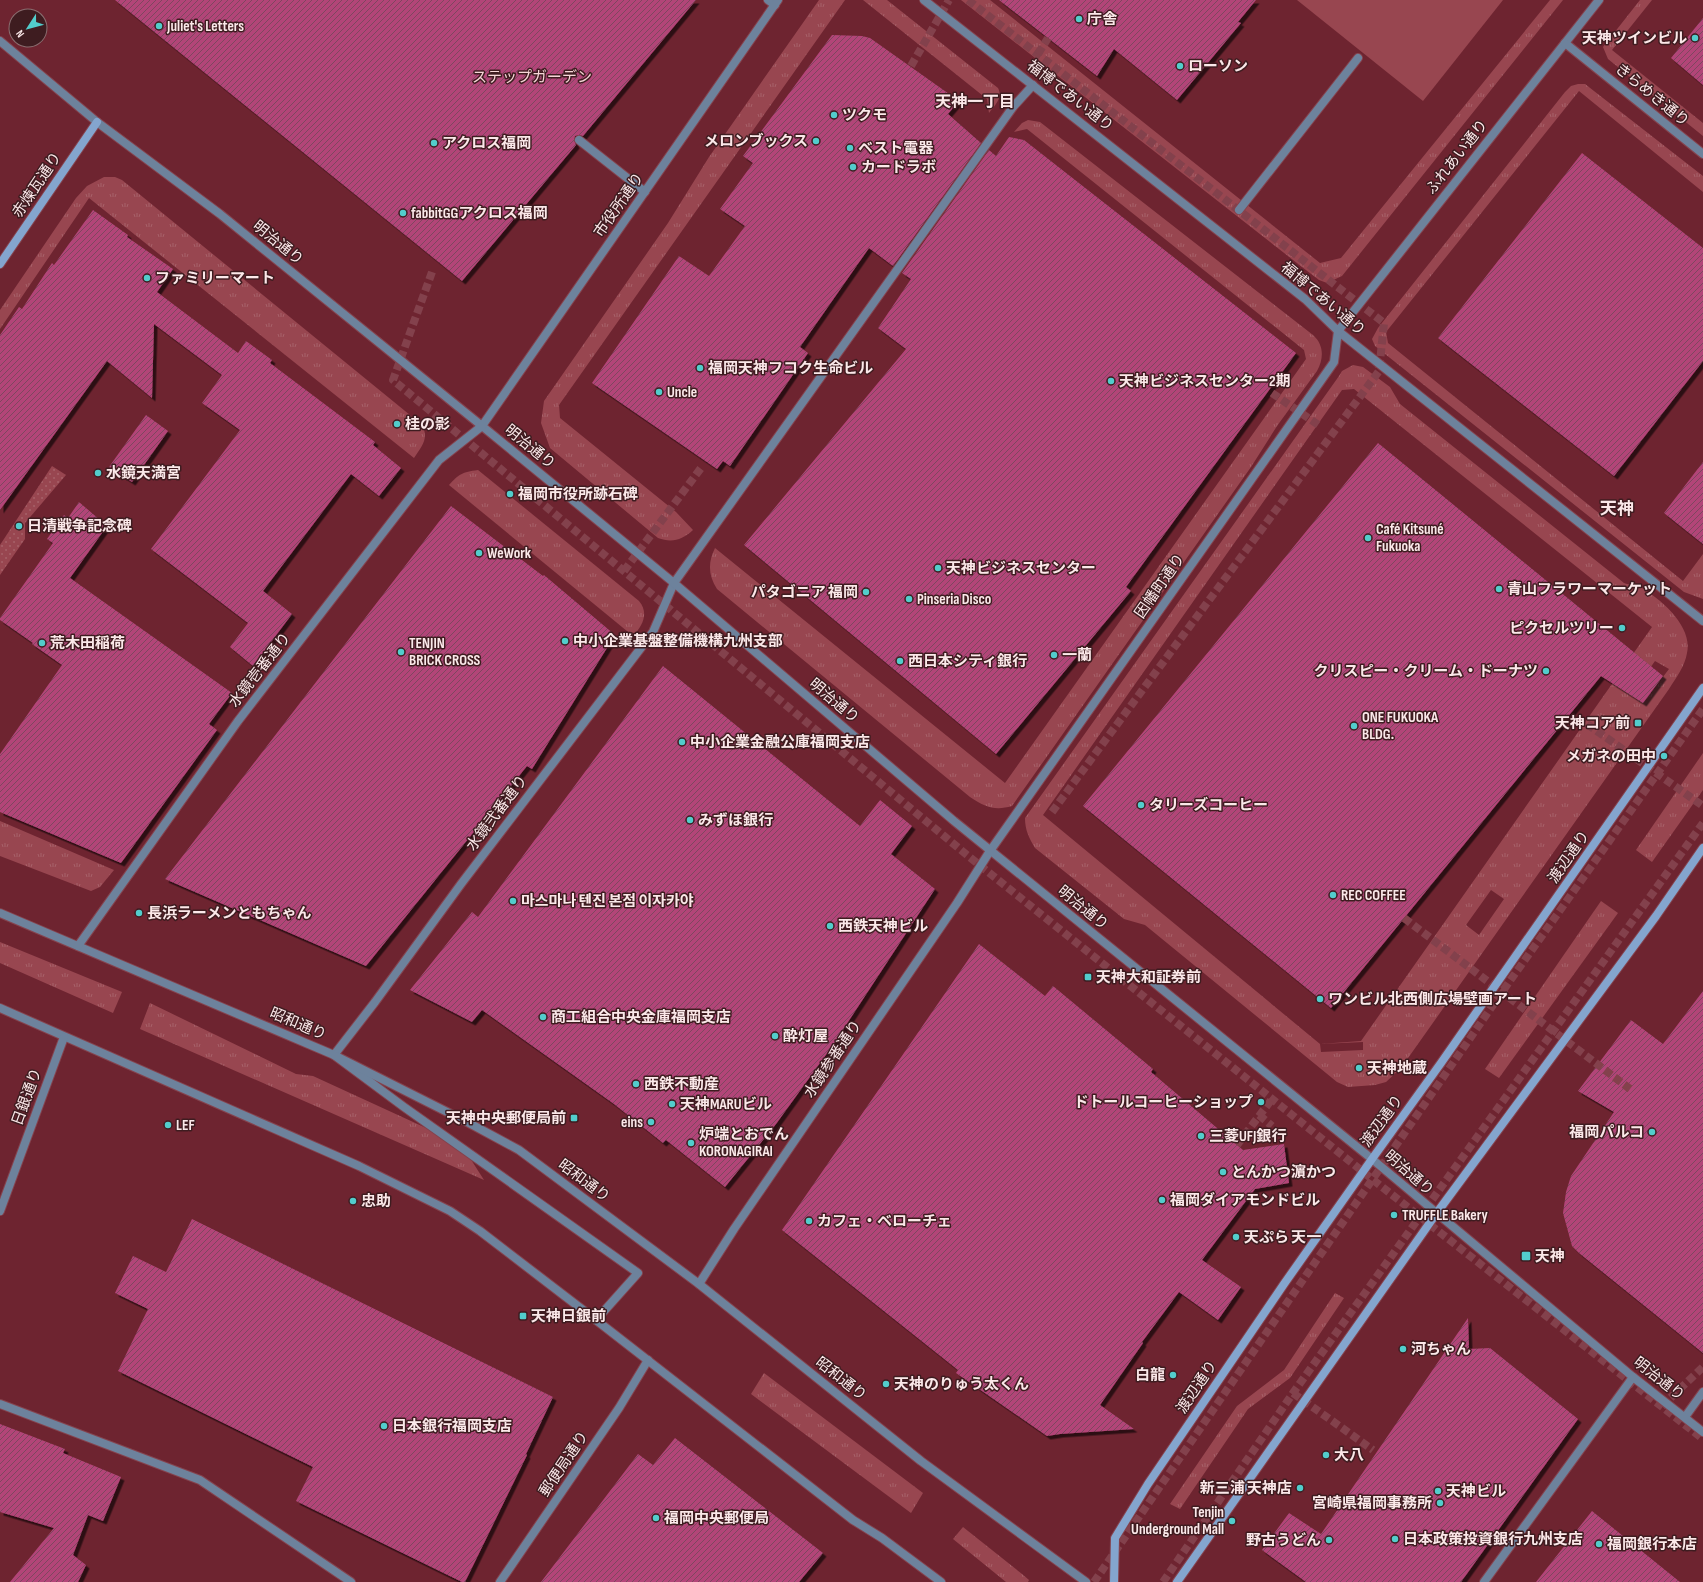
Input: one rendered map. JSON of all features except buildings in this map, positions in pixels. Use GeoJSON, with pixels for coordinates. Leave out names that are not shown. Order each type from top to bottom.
{"type":"FeatureCollection","features":[{"type":"Feature","properties":{"kind":"main road","name":"赤煉瓦通り"},"geometry":{"type":"LineString","coordinates":[[0,264],[97,122]]}},
{"type":"Feature","properties":{"kind":"main road","name":"渡辺通り"},"geometry":{"type":"LineString","coordinates":[[1114,1582],[1115,1538],[1152,1477],[1288,1278],[1441,1063],[1703,688]]}},
{"type":"Feature","properties":{"kind":"main road"},"geometry":{"type":"LineString","coordinates":[[1177,1582],[1436,1214],[1656,916],[1703,848]]}},
{"type":"Feature","properties":{"kind":"street"},"geometry":{"type":"LineString","coordinates":[[768,0],[777,3]]}},
{"type":"Feature","properties":{"kind":"street","name":"福博であい通り"},"geometry":{"type":"LineString","coordinates":[[924,0],[1305,299],[1338,331],[1703,621]]}},
{"type":"Feature","properties":{"kind":"street","name":"ふれあい通り"},"geometry":{"type":"LineString","coordinates":[[1338,331],[1599,0]]}},
{"type":"Feature","properties":{"kind":"street","name":"市役所通り"},"geometry":{"type":"LineString","coordinates":[[482,426],[777,3]]}},
{"type":"Feature","properties":{"kind":"street","name":"明治通り"},"geometry":{"type":"LineString","coordinates":[[0,40],[97,122],[220,214],[482,426],[674,583],[990,851],[1372,1159],[1633,1377],[1703,1432]]}},
{"type":"Feature","properties":{"kind":"street","name":"きらめき通り"},"geometry":{"type":"LineString","coordinates":[[1565,43],[1703,154]]}},
{"type":"Feature","properties":{"kind":"street"},"geometry":{"type":"LineString","coordinates":[[1239,210],[1358,58]]}},
{"type":"Feature","properties":{"kind":"street","name":"水鏡弐番通り"},"geometry":{"type":"LineString","coordinates":[[334,1055],[375,1002],[461,884],[653,632],[674,583],[1009,113],[1033,85]]}},
{"type":"Feature","properties":{"kind":"street"},"geometry":{"type":"LineString","coordinates":[[579,140],[645,192]]}},
{"type":"Feature","properties":{"kind":"street","name":"因幡町通り"},"geometry":{"type":"LineString","coordinates":[[990,851],[1334,362],[1338,331]]}},
{"type":"Feature","properties":{"kind":"street","name":"水鏡壱番通り"},"geometry":{"type":"LineString","coordinates":[[78,946],[238,721],[439,460],[482,426]]}},
{"type":"Feature","properties":{"kind":"street","name":"水鏡参番通り"},"geometry":{"type":"LineString","coordinates":[[699,1284],[734,1229],[957,903],[990,851]]}},
{"type":"Feature","properties":{"kind":"street","name":"昭和通り"},"geometry":{"type":"LineString","coordinates":[[0,913],[334,1055],[519,1150],[699,1284],[921,1461],[1086,1582]]}},
{"type":"Feature","properties":{"kind":"street"},"geometry":{"type":"LineString","coordinates":[[0,1008],[359,1166],[450,1211],[480,1231],[853,1520],[882,1538],[941,1582]]}},
{"type":"Feature","properties":{"kind":"street","name":"日銀通り"},"geometry":{"type":"LineString","coordinates":[[0,1211],[64,1037]]}},
{"type":"Feature","properties":{"kind":"street"},"geometry":{"type":"LineString","coordinates":[[334,1055],[404,1107],[638,1273],[596,1320]]}},
{"type":"Feature","properties":{"kind":"street","name":"郵便局通り"},"geometry":{"type":"LineString","coordinates":[[500,1582],[619,1408],[648,1360]]}},
{"type":"Feature","properties":{"kind":"street"},"geometry":{"type":"LineString","coordinates":[[1484,1582],[1633,1377]]}},
{"type":"Feature","properties":{"kind":"street"},"geometry":{"type":"LineString","coordinates":[[1685,1417],[1703,1392]]}},
{"type":"Feature","properties":{"kind":"street"},"geometry":{"type":"LineString","coordinates":[[0,1404],[200,1480],[350,1582]]}},
{"type":"Feature","properties":{"kind":"green space"},"geometry":{"type":"Polygon","coordinates":[[[819,0],[845,0],[559,405],[560,418],[676,512],[693,530],[677,540],[663,540],[658,538],[550,448],[541,423],[544,401],[668,223],[709,157],[819,0]]]}},
{"type":"Feature","properties":{"kind":"green space"},"geometry":{"type":"Polygon","coordinates":[[[863,0],[887,0],[998,88],[1000,95],[999,98],[989,113],[987,99],[863,0]]]}},
{"type":"Feature","properties":{"kind":"green space"},"geometry":{"type":"Polygon","coordinates":[[[961,0],[990,0],[1320,263],[1341,258],[1550,0],[1563,0],[1342,276],[1327,283],[1319,280],[1302,267],[961,0]]]}},
{"type":"Feature","properties":{"kind":"green space"},"geometry":{"type":"Polygon","coordinates":[[[1297,0],[1503,0],[1423,101],[1297,0]]]}},
{"type":"Feature","properties":{"kind":"green space"},"geometry":{"type":"Polygon","coordinates":[[[1640,0],[1652,0],[1612,50],[1703,123],[1703,136],[1608,59],[1603,47],[1640,0]]]}},
{"type":"Feature","properties":{"kind":"green space"},"geometry":{"type":"Polygon","coordinates":[[[1585,84],[1703,176],[1703,192],[1579,91],[1386,332],[1388,343],[1683,581],[1703,554],[1703,599],[1684,592],[1375,346],[1372,339],[1378,328],[1565,92],[1571,86],[1585,84]]]}},
{"type":"Feature","properties":{"kind":"green space"},"geometry":{"type":"Polygon","coordinates":[[[1028,120],[1040,122],[1313,335],[1321,347],[1322,357],[1317,371],[1277,426],[1251,467],[1012,806],[995,808],[985,806],[970,797],[717,589],[712,579],[710,563],[715,548],[1005,783],[1306,359],[1304,350],[1027,129],[1014,132],[1022,123],[1028,120]]]}},
{"type":"Feature","properties":{"kind":"green space"},"geometry":{"type":"Polygon","coordinates":[[[104,177],[115,177],[122,180],[421,424],[424,429],[425,437],[414,458],[89,198],[0,329],[0,310],[76,198],[87,186],[104,177]]]}},
{"type":"Feature","properties":{"kind":"green space"},"geometry":{"type":"Polygon","coordinates":[[[1353,365],[1363,367],[1390,387],[1400,404],[1624,583],[1640,587],[1667,607],[1681,624],[1688,643],[1684,663],[1669,689],[1401,1068],[1386,1082],[1375,1085],[1348,1087],[1337,1082],[1145,925],[1124,919],[1035,848],[1028,834],[1025,818],[1342,371],[1353,365]],[[1354,389],[1342,390],[1043,815],[1320,1044],[1361,1041],[1652,627],[1354,389]],[[1655,661],[1631,695],[1643,703],[1669,669],[1655,661]],[[1491,890],[1466,925],[1479,935],[1504,899],[1491,890]],[[1363,1042],[1320,1044],[1321,1052],[1363,1050],[1363,1042]]]}},
{"type":"Feature","properties":{"kind":"green space"},"geometry":{"type":"Polygon","coordinates":[[[52,466],[66,475],[25,523],[25,539],[0,575],[0,545],[52,466]]]}},
{"type":"Feature","properties":{"kind":"green space"},"geometry":{"type":"Polygon","coordinates":[[[478,470],[639,601],[644,610],[644,619],[640,628],[633,636],[449,485],[461,474],[478,470]]]}},
{"type":"Feature","properties":{"kind":"green space"},"geometry":{"type":"Polygon","coordinates":[[[1703,753],[1703,790],[1652,862],[1636,850],[1703,753]]]}},
{"type":"Feature","properties":{"kind":"green space"},"geometry":{"type":"Polygon","coordinates":[[[0,821],[114,870],[100,887],[91,891],[0,856],[0,821]]]}},
{"type":"Feature","properties":{"kind":"green space"},"geometry":{"type":"Polygon","coordinates":[[[1601,901],[1618,913],[1499,1078],[1485,1069],[1601,901]]]}},
{"type":"Feature","properties":{"kind":"green space"},"geometry":{"type":"Polygon","coordinates":[[[0,942],[122,992],[113,1013],[0,963],[0,942]]]}},
{"type":"Feature","properties":{"kind":"green space"},"geometry":{"type":"Polygon","coordinates":[[[150,1003],[296,1074],[313,1076],[461,1144],[484,1180],[140,1029],[150,1003]]]}},
{"type":"Feature","properties":{"kind":"green space"},"geometry":{"type":"Polygon","coordinates":[[[1335,1293],[1344,1298],[1290,1378],[1248,1409],[1180,1509],[1170,1504],[1237,1406],[1284,1370],[1335,1293]]]}},
{"type":"Feature","properties":{"kind":"green space"},"geometry":{"type":"Polygon","coordinates":[[[764,1373],[923,1493],[911,1513],[751,1394],[764,1373]]]}},
{"type":"Feature","properties":{"kind":"green space"},"geometry":{"type":"Polygon","coordinates":[[[963,1527],[1022,1574],[1029,1580],[1028,1582],[1006,1582],[953,1539],[963,1527]]]}},
{"type":"Feature","properties":{"kind":"tunnel"},"geometry":{"type":"LineString","coordinates":[[911,66],[949,0]]}},
{"type":"Feature","properties":{"kind":"tunnel"},"geometry":{"type":"LineString","coordinates":[[968,0],[1384,323],[1379,371],[1052,812]]}},
{"type":"Feature","properties":{"kind":"tunnel"},"geometry":{"type":"LineString","coordinates":[[1038,54],[1048,38]]}},
{"type":"Feature","properties":{"kind":"tunnel"},"geometry":{"type":"LineString","coordinates":[[432,272],[393,380],[967,855],[1372,1179],[1703,1439]]}},
{"type":"Feature","properties":{"kind":"tunnel"},"geometry":{"type":"LineString","coordinates":[[1272,393],[1320,426]]}},
{"type":"Feature","properties":{"kind":"tunnel"},"geometry":{"type":"LineString","coordinates":[[624,571],[701,468]]}},
{"type":"Feature","properties":{"kind":"tunnel"},"geometry":{"type":"LineString","coordinates":[[1094,1582],[1502,992],[1703,709]]}},
{"type":"Feature","properties":{"kind":"tunnel"},"geometry":{"type":"LineString","coordinates":[[1587,724],[1703,806]]}},
{"type":"Feature","properties":{"kind":"tunnel"},"geometry":{"type":"LineString","coordinates":[[1163,1582],[1293,1393],[1703,823]]}},
{"type":"Feature","properties":{"kind":"tunnel"},"geometry":{"type":"LineString","coordinates":[[1404,918],[1630,1089]]}},
{"type":"Feature","properties":{"kind":"tunnel"},"geometry":{"type":"LineString","coordinates":[[1237,1145],[1272,1099]]}},
{"type":"Feature","properties":{"kind":"tunnel"},"geometry":{"type":"LineString","coordinates":[[1259,1115],[1272,1126]]}},
{"type":"Feature","properties":{"kind":"tunnel"},"geometry":{"type":"LineString","coordinates":[[1662,1406],[1703,1367]]}},
{"type":"Feature","properties":{"kind":"tunnel"},"geometry":{"type":"LineString","coordinates":[[1293,1393],[1373,1450]]}},
{"type":"Feature","properties":{"kind":"place","name":"庁舎"},"geometry":{"type":"Point","coordinates":[1079,19]}},
{"type":"Feature","properties":{"kind":"place","name":"Juliet's Letters"},"geometry":{"type":"Point","coordinates":[159,26]}},
{"type":"Feature","properties":{"kind":"place","name":"天神ツインビル"},"geometry":{"type":"Point","coordinates":[1695,38]}},
{"type":"Feature","properties":{"kind":"place","name":"ローソン"},"geometry":{"type":"Point","coordinates":[1180,66]}},
{"type":"Feature","properties":{"kind":"place","name":"ツクモ"},"geometry":{"type":"Point","coordinates":[834,115]}},
{"type":"Feature","properties":{"kind":"place","name":"メロンブックス"},"geometry":{"type":"Point","coordinates":[816,141]}},
{"type":"Feature","properties":{"kind":"place","name":"アクロス福岡"},"geometry":{"type":"Point","coordinates":[434,143]}},
{"type":"Feature","properties":{"kind":"place","name":"ベスト電器"},"geometry":{"type":"Point","coordinates":[850,148]}},
{"type":"Feature","properties":{"kind":"place","name":"カードラボ"},"geometry":{"type":"Point","coordinates":[853,167]}},
{"type":"Feature","properties":{"kind":"place","name":"fabbitGGアクロス福岡"},"geometry":{"type":"Point","coordinates":[403,213]}},
{"type":"Feature","properties":{"kind":"place","name":"ファミリーマート"},"geometry":{"type":"Point","coordinates":[147,278]}},
{"type":"Feature","properties":{"kind":"place","name":"福岡天神フコク生命ビル"},"geometry":{"type":"Point","coordinates":[700,368]}},
{"type":"Feature","properties":{"kind":"place","name":"天神ビジネスセンター2期"},"geometry":{"type":"Point","coordinates":[1111,381]}},
{"type":"Feature","properties":{"kind":"place","name":"Uncle"},"geometry":{"type":"Point","coordinates":[659,392]}},
{"type":"Feature","properties":{"kind":"place","name":"桂の影"},"geometry":{"type":"Point","coordinates":[397,424]}},
{"type":"Feature","properties":{"kind":"place","name":"水鏡天満宮"},"geometry":{"type":"Point","coordinates":[98,473]}},
{"type":"Feature","properties":{"kind":"place","name":"福岡市役所跡石碑"},"geometry":{"type":"Point","coordinates":[510,494]}},
{"type":"Feature","properties":{"kind":"place","name":"日清戦争記念碑"},"geometry":{"type":"Point","coordinates":[19,526]}},
{"type":"Feature","properties":{"kind":"place","name":"Café Kitsuné Fukuoka"},"geometry":{"type":"Point","coordinates":[1368,538]}},
{"type":"Feature","properties":{"kind":"place","name":"WeWork"},"geometry":{"type":"Point","coordinates":[479,553]}},
{"type":"Feature","properties":{"kind":"place","name":"天神ビジネスセンター"},"geometry":{"type":"Point","coordinates":[938,568]}},
{"type":"Feature","properties":{"kind":"place","name":"青山フラワーマーケット"},"geometry":{"type":"Point","coordinates":[1499,589]}},
{"type":"Feature","properties":{"kind":"place","name":"パタゴニア 福岡"},"geometry":{"type":"Point","coordinates":[866,592]}},
{"type":"Feature","properties":{"kind":"place","name":"Pinseria Disco"},"geometry":{"type":"Point","coordinates":[909,599]}},
{"type":"Feature","properties":{"kind":"place","name":"ピクセルツリー"},"geometry":{"type":"Point","coordinates":[1622,628]}},
{"type":"Feature","properties":{"kind":"place","name":"中小企業基盤整備機構九州支部"},"geometry":{"type":"Point","coordinates":[565,641]}},
{"type":"Feature","properties":{"kind":"place","name":"荒木田稲荷"},"geometry":{"type":"Point","coordinates":[42,643]}},
{"type":"Feature","properties":{"kind":"place","name":"TENJIN BRICK CROSS"},"geometry":{"type":"Point","coordinates":[401,652]}},
{"type":"Feature","properties":{"kind":"place","name":"一蘭"},"geometry":{"type":"Point","coordinates":[1054,655]}},
{"type":"Feature","properties":{"kind":"place","name":"西日本シティ銀行"},"geometry":{"type":"Point","coordinates":[900,661]}},
{"type":"Feature","properties":{"kind":"place","name":"クリスピー・クリーム・ドーナツ"},"geometry":{"type":"Point","coordinates":[1546,671]}},
{"type":"Feature","properties":{"kind":"place","name":"天神コア前"},"geometry":{"type":"Point","coordinates":[1638,723]}},
{"type":"Feature","properties":{"kind":"place","name":"ONE FUKUOKA BLDG."},"geometry":{"type":"Point","coordinates":[1354,726]}},
{"type":"Feature","properties":{"kind":"place","name":"中小企業金融公庫福岡支店"},"geometry":{"type":"Point","coordinates":[682,742]}},
{"type":"Feature","properties":{"kind":"place","name":"メガネの田中"},"geometry":{"type":"Point","coordinates":[1664,756]}},
{"type":"Feature","properties":{"kind":"place","name":"タリーズコーヒー"},"geometry":{"type":"Point","coordinates":[1141,805]}},
{"type":"Feature","properties":{"kind":"place","name":"みずほ銀行"},"geometry":{"type":"Point","coordinates":[690,820]}},
{"type":"Feature","properties":{"kind":"place","name":"REC COFFEE"},"geometry":{"type":"Point","coordinates":[1333,895]}},
{"type":"Feature","properties":{"kind":"place","name":"마스마나 텐진 본점 이자카야"},"geometry":{"type":"Point","coordinates":[513,901]}},
{"type":"Feature","properties":{"kind":"place","name":"長浜ラーメンともちゃん"},"geometry":{"type":"Point","coordinates":[139,913]}},
{"type":"Feature","properties":{"kind":"place","name":"西鉄天神ビル"},"geometry":{"type":"Point","coordinates":[830,926]}},
{"type":"Feature","properties":{"kind":"place","name":"天神大和証券前"},"geometry":{"type":"Point","coordinates":[1088,977]}},
{"type":"Feature","properties":{"kind":"place","name":"ワンビル北西側広場壁画アート"},"geometry":{"type":"Point","coordinates":[1320,999]}},
{"type":"Feature","properties":{"kind":"place","name":"商工組合中央金庫福岡支店"},"geometry":{"type":"Point","coordinates":[543,1017]}},
{"type":"Feature","properties":{"kind":"place","name":"酔灯屋"},"geometry":{"type":"Point","coordinates":[775,1036]}},
{"type":"Feature","properties":{"kind":"place","name":"天神地蔵"},"geometry":{"type":"Point","coordinates":[1359,1068]}},
{"type":"Feature","properties":{"kind":"place","name":"西鉄不動産"},"geometry":{"type":"Point","coordinates":[636,1084]}},
{"type":"Feature","properties":{"kind":"place","name":"ドトールコーヒーショップ"},"geometry":{"type":"Point","coordinates":[1261,1102]}},
{"type":"Feature","properties":{"kind":"place","name":"天神MARUビル"},"geometry":{"type":"Point","coordinates":[672,1104]}},
{"type":"Feature","properties":{"kind":"place","name":"天神中央郵便局前"},"geometry":{"type":"Point","coordinates":[574,1118]}},
{"type":"Feature","properties":{"kind":"place","name":"eins"},"geometry":{"type":"Point","coordinates":[651,1122]}},
{"type":"Feature","properties":{"kind":"place","name":"LEF"},"geometry":{"type":"Point","coordinates":[168,1125]}},
{"type":"Feature","properties":{"kind":"place","name":"福岡パルコ"},"geometry":{"type":"Point","coordinates":[1652,1132]}},
{"type":"Feature","properties":{"kind":"place","name":"三菱UFJ銀行"},"geometry":{"type":"Point","coordinates":[1201,1136]}},
{"type":"Feature","properties":{"kind":"place","name":"炉端とおでん KORONAGIRAI"},"geometry":{"type":"Point","coordinates":[691,1143]}},
{"type":"Feature","properties":{"kind":"place","name":"とんかつ濵かつ"},"geometry":{"type":"Point","coordinates":[1223,1172]}},
{"type":"Feature","properties":{"kind":"place","name":"福岡ダイアモンドビル"},"geometry":{"type":"Point","coordinates":[1162,1200]}},
{"type":"Feature","properties":{"kind":"place","name":"忠助"},"geometry":{"type":"Point","coordinates":[353,1201]}},
{"type":"Feature","properties":{"kind":"place","name":"TRUFFLE Bakery"},"geometry":{"type":"Point","coordinates":[1394,1215]}},
{"type":"Feature","properties":{"kind":"place","name":"カフェ・ベローチェ"},"geometry":{"type":"Point","coordinates":[809,1221]}},
{"type":"Feature","properties":{"kind":"place","name":"天ぷら 天一"},"geometry":{"type":"Point","coordinates":[1236,1237]}},
{"type":"Feature","properties":{"kind":"place","name":"天神"},"geometry":{"type":"Point","coordinates":[1526,1256]}},
{"type":"Feature","properties":{"kind":"place","name":"天神日銀前"},"geometry":{"type":"Point","coordinates":[523,1316]}},
{"type":"Feature","properties":{"kind":"place","name":"河ちゃん"},"geometry":{"type":"Point","coordinates":[1403,1349]}},
{"type":"Feature","properties":{"kind":"place","name":"白龍"},"geometry":{"type":"Point","coordinates":[1173,1375]}},
{"type":"Feature","properties":{"kind":"place","name":"天神のりゅう太くん"},"geometry":{"type":"Point","coordinates":[886,1384]}},
{"type":"Feature","properties":{"kind":"place","name":"日本銀行福岡支店"},"geometry":{"type":"Point","coordinates":[384,1426]}},
{"type":"Feature","properties":{"kind":"place","name":"大八"},"geometry":{"type":"Point","coordinates":[1326,1455]}},
{"type":"Feature","properties":{"kind":"place","name":"新三浦 天神店"},"geometry":{"type":"Point","coordinates":[1300,1488]}},
{"type":"Feature","properties":{"kind":"place","name":"天神ビル"},"geometry":{"type":"Point","coordinates":[1438,1491]}},
{"type":"Feature","properties":{"kind":"place","name":"宮崎県福岡事務所"},"geometry":{"type":"Point","coordinates":[1440,1503]}},
{"type":"Feature","properties":{"kind":"place","name":"福岡中央郵便局"},"geometry":{"type":"Point","coordinates":[656,1518]}},
{"type":"Feature","properties":{"kind":"place","name":"Tenjin Underground Mall"},"geometry":{"type":"Point","coordinates":[1232,1521]}},
{"type":"Feature","properties":{"kind":"place","name":"日本政策投資銀行九州支店"},"geometry":{"type":"Point","coordinates":[1395,1539]}},
{"type":"Feature","properties":{"kind":"place","name":"野古うどん"},"geometry":{"type":"Point","coordinates":[1329,1540]}},
{"type":"Feature","properties":{"kind":"place","name":"福岡銀行本店"},"geometry":{"type":"Point","coordinates":[1599,1544]}},
{"type":"Feature","properties":{"kind":"district","name":"天神一丁目"},"geometry":{"type":"Point","coordinates":[975,102]}},
{"type":"Feature","properties":{"kind":"district","name":"天神"},"geometry":{"type":"Point","coordinates":[1617,509]}},
{"type":"Feature","properties":{"kind":"park label","name":"ステップガーデン"},"geometry":{"type":"Point","coordinates":[532,77]}}]}
